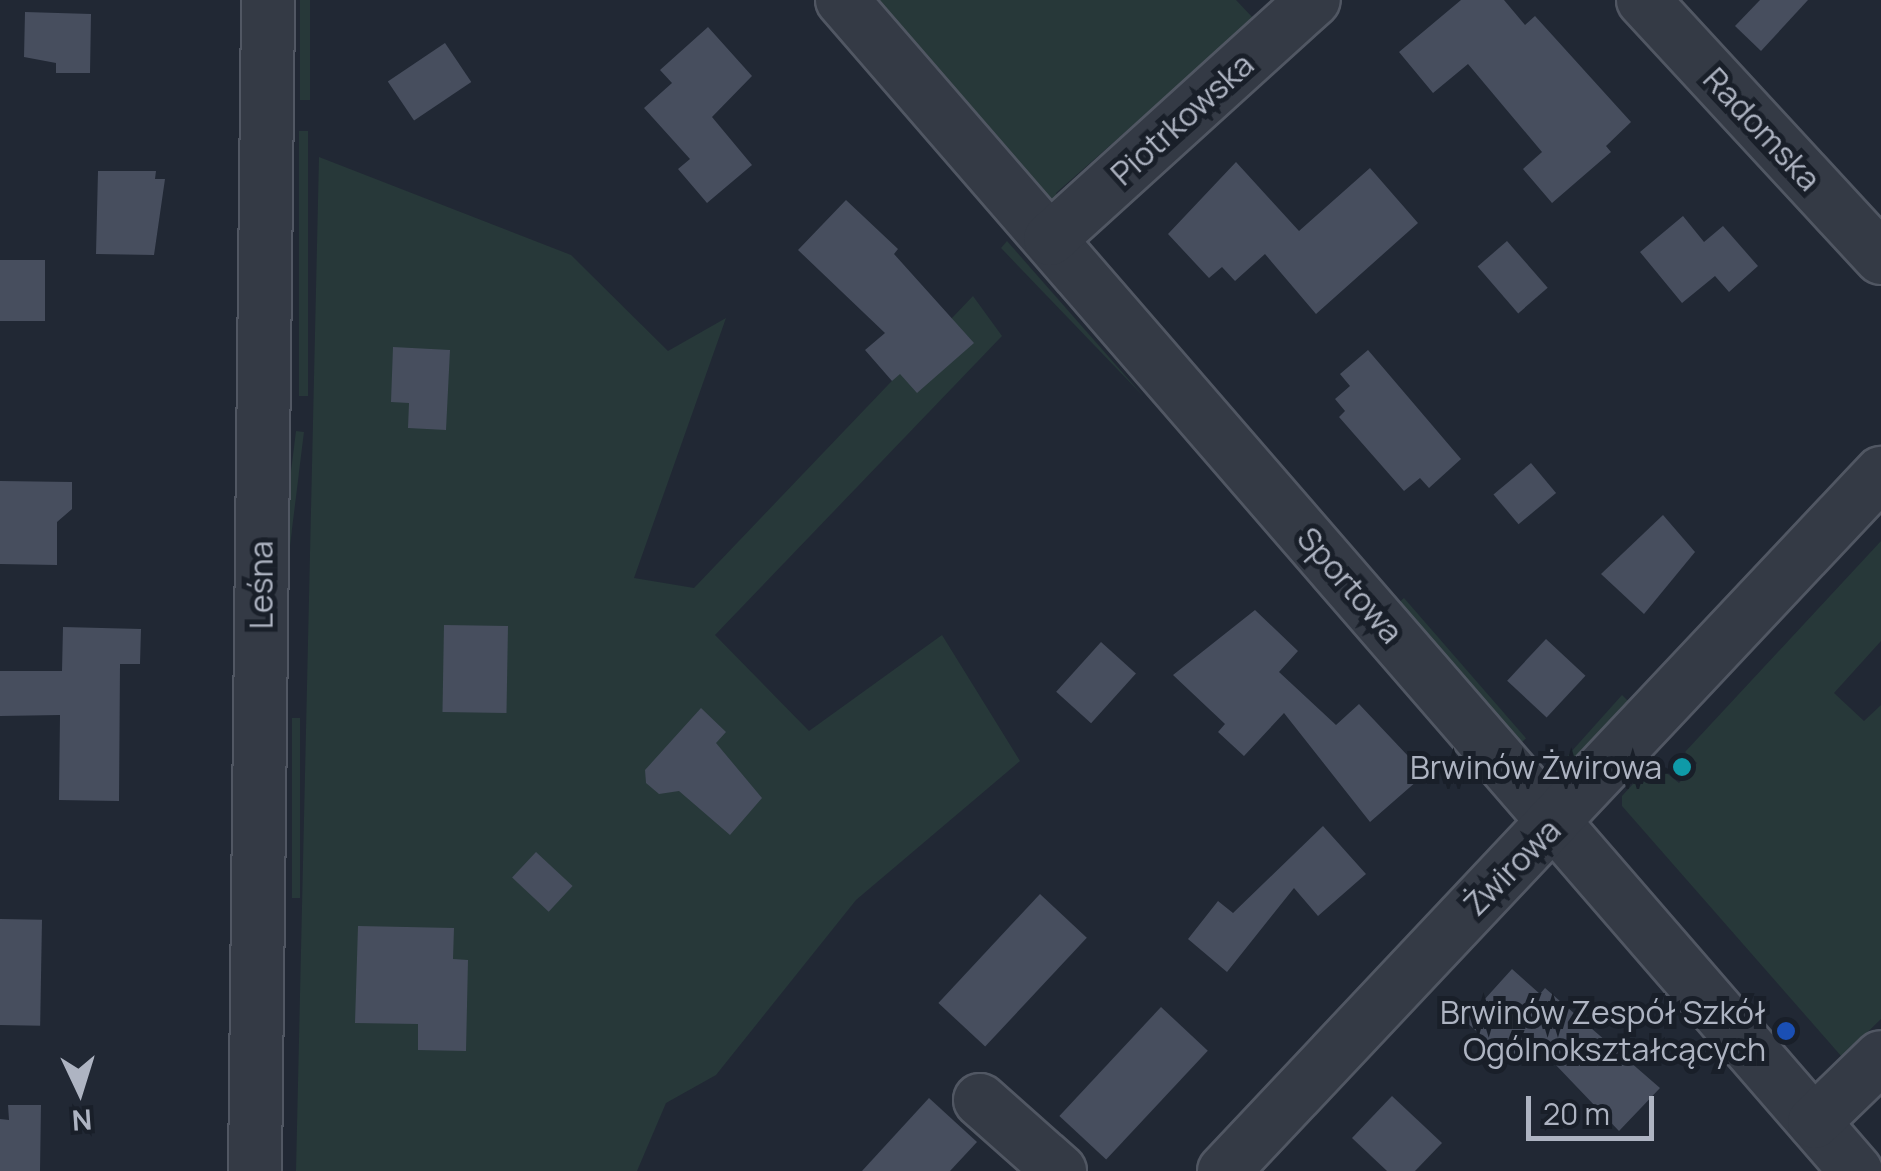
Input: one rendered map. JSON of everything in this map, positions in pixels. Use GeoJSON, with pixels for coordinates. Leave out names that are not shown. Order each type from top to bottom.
{"type":"FeatureCollection","features":[{"type":"Feature","properties":{"kind":"street","name":"Leśna"},"geometry":{"type":"LineString","coordinates":[[255,1171],[268,0]]}},
{"type":"Feature","properties":{"kind":"street","name":"Sportowa"},"geometry":{"type":"LineString","coordinates":[[842,0],[1856,1171]]}},
{"type":"Feature","properties":{"kind":"street","name":"Piotrkowska"},"geometry":{"type":"LineString","coordinates":[[1050,239],[1314,0]]}},
{"type":"Feature","properties":{"kind":"street","name":"Radomska"},"geometry":{"type":"LineString","coordinates":[[1643,0],[1881,258]]}},
{"type":"Feature","properties":{"kind":"street","name":"Żwirowa"},"geometry":{"type":"LineString","coordinates":[[1224,1171],[1556,823],[1881,473]]}},
{"type":"Feature","properties":{"kind":"street"},"geometry":{"type":"LineString","coordinates":[[1814,1122],[1881,1057]]}},
{"type":"Feature","properties":{"kind":"street"},"geometry":{"type":"LineString","coordinates":[[980,1100],[1060,1171]]}},
{"type":"Feature","properties":{"kind":"shaded area"},"geometry":{"type":"Polygon","coordinates":[[[300,0],[310,0],[310,100],[300,100],[300,0]]]}},
{"type":"Feature","properties":{"kind":"shaded area"},"geometry":{"type":"Polygon","coordinates":[[[867,0],[1236,0],[1254,19],[1056,193],[1064,205],[1052,207],[867,0]]]}},
{"type":"Feature","properties":{"kind":"shaded area"},"geometry":{"type":"Polygon","coordinates":[[[299,131],[308,131],[308,396],[299,396],[299,131]]]}},
{"type":"Feature","properties":{"kind":"shaded area"},"geometry":{"type":"Polygon","coordinates":[[[319,157],[571,255],[668,351],[726,318],[634,578],[694,588],[973,296],[1002,336],[715,635],[809,731],[942,635],[1020,761],[856,900],[716,1075],[666,1103],[637,1171],[296,1171],[319,157]]]}},
{"type":"Feature","properties":{"kind":"shaded area"},"geometry":{"type":"Polygon","coordinates":[[[1007,241],[1144,397],[1001,248],[1007,241]]]}},
{"type":"Feature","properties":{"kind":"shaded area"},"geometry":{"type":"Polygon","coordinates":[[[296,431],[304,432],[272,688],[265,687],[296,431]]]}},
{"type":"Feature","properties":{"kind":"shaded area"},"geometry":{"type":"Polygon","coordinates":[[[1881,541],[1881,641],[1834,693],[1864,721],[1881,705],[1881,1019],[1842,1057],[1622,806],[1622,796],[1653,762],[1679,783],[1697,763],[1685,752],[1881,541]]]}},
{"type":"Feature","properties":{"kind":"shaded area"},"geometry":{"type":"Polygon","coordinates":[[[1404,598],[1526,738],[1515,748],[1393,608],[1404,598]]]}},
{"type":"Feature","properties":{"kind":"shaded area"},"geometry":{"type":"Polygon","coordinates":[[[1622,695],[1634,707],[1559,775],[1554,771],[1622,695]]]}},
{"type":"Feature","properties":{"kind":"shaded area"},"geometry":{"type":"Polygon","coordinates":[[[292,718],[300,718],[300,898],[292,898],[292,718]]]}},
{"type":"Feature","properties":{"kind":"building"},"geometry":{"type":"Polygon","coordinates":[[[1461,0],[1504,0],[1525,25],[1535,16],[1631,122],[1606,146],[1611,152],[1552,203],[1523,169],[1542,152],[1468,64],[1433,93],[1399,52],[1461,0]]]}},
{"type":"Feature","properties":{"kind":"building"},"geometry":{"type":"Polygon","coordinates":[[[1760,0],[1808,0],[1761,51],[1735,26],[1760,0]]]}},
{"type":"Feature","properties":{"kind":"building"},"geometry":{"type":"Polygon","coordinates":[[[25,12],[91,14],[90,73],[56,73],[56,63],[24,57],[25,12]]]}},
{"type":"Feature","properties":{"kind":"building"},"geometry":{"type":"Polygon","coordinates":[[[708,27],[752,76],[712,117],[752,165],[707,203],[678,169],[690,159],[644,108],[672,83],[660,70],[708,27]]]}},
{"type":"Feature","properties":{"kind":"building"},"geometry":{"type":"Polygon","coordinates":[[[445,43],[471,82],[414,121],[388,82],[445,43]]]}},
{"type":"Feature","properties":{"kind":"building"},"geometry":{"type":"Polygon","coordinates":[[[1236,162],[1299,231],[1370,168],[1418,223],[1316,314],[1265,254],[1235,281],[1222,267],[1209,278],[1168,234],[1236,162]]]}},
{"type":"Feature","properties":{"kind":"building"},"geometry":{"type":"Polygon","coordinates":[[[98,171],[156,171],[155,179],[165,179],[154,255],[96,254],[98,171]]]}},
{"type":"Feature","properties":{"kind":"building"},"geometry":{"type":"Polygon","coordinates":[[[846,200],[898,249],[894,254],[974,343],[917,393],[900,374],[892,381],[865,350],[885,333],[798,250],[846,200]]]}},
{"type":"Feature","properties":{"kind":"building"},"geometry":{"type":"Polygon","coordinates":[[[1683,216],[1704,242],[1723,226],[1758,266],[1729,292],[1715,276],[1682,303],[1640,252],[1683,216]]]}},
{"type":"Feature","properties":{"kind":"building"},"geometry":{"type":"Polygon","coordinates":[[[1507,241],[1548,288],[1518,313],[1478,267],[1507,241]]]}},
{"type":"Feature","properties":{"kind":"building"},"geometry":{"type":"Polygon","coordinates":[[[0,260],[45,260],[45,321],[0,321],[0,260]]]}},
{"type":"Feature","properties":{"kind":"building"},"geometry":{"type":"Polygon","coordinates":[[[393,347],[450,350],[446,430],[408,428],[409,403],[391,402],[393,347]]]}},
{"type":"Feature","properties":{"kind":"building"},"geometry":{"type":"Polygon","coordinates":[[[1368,350],[1461,459],[1429,488],[1420,478],[1404,491],[1339,417],[1345,411],[1335,399],[1350,386],[1340,374],[1368,350]]]}},
{"type":"Feature","properties":{"kind":"building"},"geometry":{"type":"Polygon","coordinates":[[[1531,463],[1556,493],[1519,524],[1493,494],[1531,463]]]}},
{"type":"Feature","properties":{"kind":"building"},"geometry":{"type":"Polygon","coordinates":[[[0,481],[72,482],[72,509],[57,522],[57,565],[0,564],[0,481]]]}},
{"type":"Feature","properties":{"kind":"building"},"geometry":{"type":"Polygon","coordinates":[[[1663,515],[1695,552],[1644,614],[1601,574],[1663,515]]]}},
{"type":"Feature","properties":{"kind":"building"},"geometry":{"type":"Polygon","coordinates":[[[1255,610],[1298,651],[1279,672],[1336,725],[1359,704],[1425,774],[1370,822],[1284,713],[1244,756],[1218,732],[1225,724],[1173,675],[1255,610]]]}},
{"type":"Feature","properties":{"kind":"building"},"geometry":{"type":"Polygon","coordinates":[[[444,625],[508,626],[506,713],[442,712],[444,625]]]}},
{"type":"Feature","properties":{"kind":"building"},"geometry":{"type":"Polygon","coordinates":[[[63,627],[141,629],[140,664],[120,664],[119,801],[59,800],[60,715],[0,716],[0,671],[62,671],[63,627]]]}},
{"type":"Feature","properties":{"kind":"building"},"geometry":{"type":"Polygon","coordinates":[[[1546,639],[1585,676],[1547,718],[1507,681],[1546,639]]]}},
{"type":"Feature","properties":{"kind":"building"},"geometry":{"type":"Polygon","coordinates":[[[1101,642],[1136,673],[1091,723],[1056,692],[1101,642]]]}},
{"type":"Feature","properties":{"kind":"building"},"geometry":{"type":"Polygon","coordinates":[[[701,708],[726,732],[716,743],[762,798],[730,835],[679,791],[659,794],[646,783],[645,770],[701,708]]]}},
{"type":"Feature","properties":{"kind":"building"},"geometry":{"type":"Polygon","coordinates":[[[1323,826],[1366,874],[1318,916],[1294,888],[1227,972],[1188,939],[1218,901],[1233,913],[1323,826]]]}},
{"type":"Feature","properties":{"kind":"building"},"geometry":{"type":"Polygon","coordinates":[[[536,852],[573,886],[549,912],[512,878],[536,852]]]}},
{"type":"Feature","properties":{"kind":"building"},"geometry":{"type":"Polygon","coordinates":[[[1040,894],[1087,938],[985,1047],[938,1003],[1040,894]]]}},
{"type":"Feature","properties":{"kind":"building"},"geometry":{"type":"Polygon","coordinates":[[[0,919],[42,920],[40,1026],[0,1025],[0,919]]]}},
{"type":"Feature","properties":{"kind":"building"},"geometry":{"type":"Polygon","coordinates":[[[358,926],[454,928],[453,959],[468,960],[466,1051],[418,1050],[418,1024],[355,1023],[358,926]]]}},
{"type":"Feature","properties":{"kind":"building"},"geometry":{"type":"Polygon","coordinates":[[[1512,969],[1540,994],[1545,988],[1660,1088],[1619,1131],[1531,1039],[1510,1061],[1465,1021],[1512,969]]]}},
{"type":"Feature","properties":{"kind":"building"},"geometry":{"type":"Polygon","coordinates":[[[1161,1007],[1208,1051],[1106,1160],[1059,1116],[1161,1007]]]}},
{"type":"Feature","properties":{"kind":"building"},"geometry":{"type":"Polygon","coordinates":[[[1392,1096],[1442,1143],[1415,1171],[1387,1171],[1352,1138],[1392,1096]]]}},
{"type":"Feature","properties":{"kind":"building"},"geometry":{"type":"Polygon","coordinates":[[[929,1098],[977,1142],[950,1171],[862,1171],[929,1098]]]}},
{"type":"Feature","properties":{"kind":"building"},"geometry":{"type":"Polygon","coordinates":[[[8,1105],[41,1105],[40,1171],[0,1171],[0,1119],[9,1120],[8,1105]]]}},
{"type":"Feature","properties":{"kind":"place","name":"Brwinów Żwirowa"},"geometry":{"type":"Point","coordinates":[1682,767]}},
{"type":"Feature","properties":{"kind":"place","name":"Brwinów Zespół Szkół Ogólnokształcących"},"geometry":{"type":"Point","coordinates":[1786,1031]}}]}
